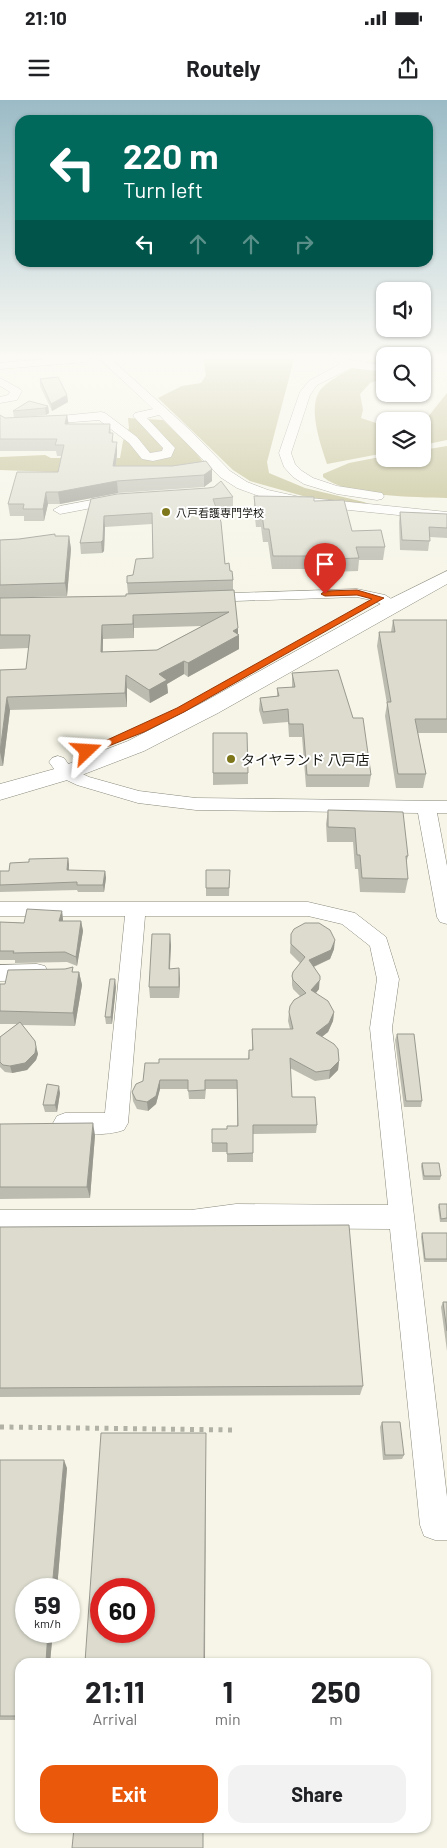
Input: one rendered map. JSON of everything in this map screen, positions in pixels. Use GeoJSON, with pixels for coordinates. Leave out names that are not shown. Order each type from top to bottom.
{"type":"FeatureCollection","features":[{"type":"Feature","properties":{"kind":"main road"},"geometry":{"type":"LineString","coordinates":[[0,778],[62,767],[136,746],[172,729],[386,601],[433,570],[447,564]]}},
{"type":"Feature","properties":{"kind":"main road"},"geometry":{"type":"LineString","coordinates":[[386,601],[447,577]]}},
{"type":"Feature","properties":{"kind":"main road"},"geometry":{"type":"LineString","coordinates":[[0,792],[62,767]]}},
{"type":"Feature","properties":{"kind":"street"},"geometry":{"type":"LineString","coordinates":[[133,441],[146,456],[153,457],[167,454],[169,448],[162,441]]}},
{"type":"Feature","properties":{"kind":"street"},"geometry":{"type":"LineString","coordinates":[[192,441],[229,476],[242,485],[264,493],[300,501],[447,516]]}},
{"type":"Feature","properties":{"kind":"street"},"geometry":{"type":"LineString","coordinates":[[289,441],[285,453],[286,462],[305,479],[324,487],[360,494],[407,499]]}},
{"type":"Feature","properties":{"kind":"street"},"geometry":{"type":"LineString","coordinates":[[215,488],[229,476]]}},
{"type":"Feature","properties":{"kind":"street"},"geometry":{"type":"LineString","coordinates":[[60,510],[128,498]]}},
{"type":"Feature","properties":{"kind":"street"},"geometry":{"type":"LineString","coordinates":[[193,598],[357,593],[386,601]]}},
{"type":"Feature","properties":{"kind":"street"},"geometry":{"type":"LineString","coordinates":[[62,767],[83,780],[138,797],[164,802],[221,805],[447,807]]}},
{"type":"Feature","properties":{"kind":"street"},"geometry":{"type":"LineString","coordinates":[[426,806],[447,917]]}},
{"type":"Feature","properties":{"kind":"street"},"geometry":{"type":"LineString","coordinates":[[0,909],[308,909],[348,918],[379,942],[388,979],[381,1028],[435,1525],[447,1525]]}},
{"type":"Feature","properties":{"kind":"street"},"geometry":{"type":"LineString","coordinates":[[48,1124],[116,1123],[136,909]]}},
{"type":"Feature","properties":{"kind":"street"},"geometry":{"type":"LineString","coordinates":[[0,973],[57,972]]}},
{"type":"Feature","properties":{"kind":"street"},"geometry":{"type":"LineString","coordinates":[[0,1222],[191,1222],[236,1216],[401,1218]]}},
{"type":"Feature","properties":{"kind":"path"},"geometry":{"type":"LineString","coordinates":[[0,1427],[236,1430]]}},
{"type":"Feature","properties":{"kind":"shaded area"},"geometry":{"type":"Polygon","coordinates":[[[123,441],[184,441],[210,470],[81,473],[0,470],[0,457],[45,455],[51,458],[120,458],[123,441]]]}},
{"type":"Feature","properties":{"kind":"shaded area"},"geometry":{"type":"Polygon","coordinates":[[[202,441],[273,441],[267,462],[269,473],[305,488],[369,504],[310,498],[250,481],[233,470],[202,441]]]}},
{"type":"Feature","properties":{"kind":"shaded area"},"geometry":{"type":"Polygon","coordinates":[[[320,441],[376,441],[376,455],[327,464],[320,441]]]}},
{"type":"Feature","properties":{"kind":"shaded area"},"geometry":{"type":"Polygon","coordinates":[[[431,441],[444,441],[431,443],[431,441]]]}},
{"type":"Feature","properties":{"kind":"shaded area"},"geometry":{"type":"Polygon","coordinates":[[[447,446],[447,498],[382,495],[364,492],[334,484],[323,477],[323,474],[349,463],[376,458],[376,467],[431,467],[431,449],[447,446]]]}},
{"type":"Feature","properties":{"kind":"building"},"geometry":{"type":"Polygon","coordinates":[[[56,441],[112,441],[117,442],[113,466],[172,466],[206,461],[212,469],[204,475],[117,481],[58,492],[46,492],[43,509],[23,509],[24,504],[8,504],[17,472],[58,472],[64,445],[55,445],[56,441]]]}},
{"type":"Feature","properties":{"kind":"building"},"geometry":{"type":"Polygon","coordinates":[[[221,481],[233,497],[213,499],[221,522],[225,564],[229,563],[233,580],[127,583],[127,576],[133,575],[136,559],[153,558],[152,513],[104,516],[103,540],[101,542],[80,543],[91,499],[117,494],[208,488],[214,487],[221,481]]]}},
{"type":"Feature","properties":{"kind":"building"},"geometry":{"type":"Polygon","coordinates":[[[254,496],[314,497],[314,501],[344,500],[352,531],[381,530],[385,547],[356,547],[359,558],[330,559],[329,556],[273,556],[269,529],[264,529],[262,514],[256,514],[254,496]]]}},
{"type":"Feature","properties":{"kind":"building"},"geometry":{"type":"Polygon","coordinates":[[[400,512],[447,514],[447,528],[429,527],[430,541],[402,540],[400,512]]]}},
{"type":"Feature","properties":{"kind":"building"},"geometry":{"type":"Polygon","coordinates":[[[55,534],[55,536],[69,536],[65,583],[0,585],[0,540],[55,534]]]}},
{"type":"Feature","properties":{"kind":"building"},"geometry":{"type":"Polygon","coordinates":[[[234,590],[238,628],[233,631],[239,635],[188,663],[184,661],[159,674],[167,680],[149,690],[126,675],[125,693],[7,697],[0,752],[0,670],[26,669],[30,635],[0,635],[0,598],[126,596],[126,594],[234,590]],[[229,612],[133,615],[133,624],[102,625],[101,652],[157,650],[229,612]]]}},
{"type":"Feature","properties":{"kind":"building"},"geometry":{"type":"Polygon","coordinates":[[[393,620],[447,620],[447,719],[415,719],[426,774],[398,774],[387,702],[391,702],[379,632],[395,632],[393,620]]]}},
{"type":"Feature","properties":{"kind":"building"},"geometry":{"type":"Polygon","coordinates":[[[338,670],[353,718],[363,718],[371,775],[307,775],[303,724],[289,724],[288,709],[263,712],[260,698],[279,696],[277,688],[295,687],[292,673],[338,670]]]}},
{"type":"Feature","properties":{"kind":"building"},"geometry":{"type":"Polygon","coordinates":[[[213,733],[247,733],[248,773],[213,773],[213,733]]]}},
{"type":"Feature","properties":{"kind":"building"},"geometry":{"type":"Polygon","coordinates":[[[328,810],[403,812],[408,856],[406,856],[408,879],[362,878],[360,855],[357,855],[355,828],[328,827],[328,810]]]}},
{"type":"Feature","properties":{"kind":"building"},"geometry":{"type":"Polygon","coordinates":[[[68,858],[67,870],[105,871],[103,885],[77,885],[77,882],[0,885],[0,871],[9,871],[10,863],[29,862],[29,859],[68,858]]]}},
{"type":"Feature","properties":{"kind":"building"},"geometry":{"type":"Polygon","coordinates":[[[206,870],[230,870],[229,888],[206,888],[206,870]]]}},
{"type":"Feature","properties":{"kind":"building"},"geometry":{"type":"Polygon","coordinates":[[[27,909],[62,911],[59,921],[81,921],[76,957],[65,952],[13,953],[14,951],[0,951],[0,922],[24,923],[27,909]]]}},
{"type":"Feature","properties":{"kind":"building"},"geometry":{"type":"Polygon","coordinates":[[[305,923],[319,923],[330,930],[335,940],[331,950],[309,960],[320,976],[320,980],[311,990],[328,1001],[334,1012],[329,1023],[316,1033],[334,1044],[338,1049],[339,1061],[330,1070],[316,1072],[290,1058],[292,1097],[315,1097],[317,1125],[253,1125],[253,1153],[227,1154],[227,1143],[212,1143],[212,1129],[227,1129],[227,1126],[238,1126],[237,1080],[205,1080],[205,1090],[188,1091],[188,1080],[160,1080],[156,1096],[147,1102],[136,1100],[132,1092],[136,1084],[143,1081],[145,1063],[159,1063],[159,1059],[249,1059],[249,1050],[253,1050],[252,1029],[293,1029],[289,1012],[290,1006],[294,1000],[306,993],[293,980],[293,972],[305,957],[291,944],[291,934],[294,929],[305,923]]]}},
{"type":"Feature","properties":{"kind":"building"},"geometry":{"type":"Polygon","coordinates":[[[152,934],[170,934],[169,969],[179,968],[179,987],[149,987],[152,934]]]}},
{"type":"Feature","properties":{"kind":"building"},"geometry":{"type":"Polygon","coordinates":[[[73,967],[72,972],[79,972],[73,1013],[0,1011],[0,984],[5,984],[8,970],[65,969],[73,967]]]}},
{"type":"Feature","properties":{"kind":"building"},"geometry":{"type":"Polygon","coordinates":[[[110,979],[115,979],[111,1017],[105,1017],[110,979]]]}},
{"type":"Feature","properties":{"kind":"building"},"geometry":{"type":"Polygon","coordinates":[[[20,1022],[35,1041],[35,1053],[25,1063],[10,1066],[3,1065],[0,1062],[0,1037],[20,1022]]]}},
{"type":"Feature","properties":{"kind":"building"},"geometry":{"type":"Polygon","coordinates":[[[397,1034],[414,1034],[422,1101],[406,1101],[397,1034]]]}},
{"type":"Feature","properties":{"kind":"building"},"geometry":{"type":"Polygon","coordinates":[[[47,1084],[59,1086],[55,1105],[43,1105],[47,1084]]]}},
{"type":"Feature","properties":{"kind":"building"},"geometry":{"type":"Polygon","coordinates":[[[93,1123],[87,1187],[0,1187],[0,1124],[93,1123]]]}},
{"type":"Feature","properties":{"kind":"building"},"geometry":{"type":"Polygon","coordinates":[[[422,1163],[439,1163],[441,1176],[424,1176],[422,1163]]]}},
{"type":"Feature","properties":{"kind":"building"},"geometry":{"type":"Polygon","coordinates":[[[439,1204],[447,1204],[447,1218],[441,1219],[439,1204]]]}},
{"type":"Feature","properties":{"kind":"building"},"geometry":{"type":"Polygon","coordinates":[[[349,1225],[363,1386],[0,1388],[0,1227],[349,1225]]]}},
{"type":"Feature","properties":{"kind":"building"},"geometry":{"type":"Polygon","coordinates":[[[422,1233],[447,1233],[447,1259],[425,1259],[422,1233]]]}},
{"type":"Feature","properties":{"kind":"building"},"geometry":{"type":"Polygon","coordinates":[[[443,1302],[447,1302],[447,1331],[443,1302]]]}},
{"type":"Feature","properties":{"kind":"building"},"geometry":{"type":"Polygon","coordinates":[[[382,1422],[400,1422],[404,1455],[385,1455],[382,1422]]]}},
{"type":"Feature","properties":{"kind":"building"},"geometry":{"type":"Polygon","coordinates":[[[101,1433],[206,1433],[204,1658],[85,1658],[90,1590],[90,1643],[155,1643],[155,1578],[91,1578],[101,1433]]]}},
{"type":"Feature","properties":{"kind":"building"},"geometry":{"type":"Polygon","coordinates":[[[0,1460],[64,1460],[53,1578],[15,1578],[15,1643],[47,1643],[46,1658],[15,1658],[15,1716],[0,1716],[0,1460]]]}},
{"type":"Feature","properties":{"kind":"building"},"geometry":{"type":"Polygon","coordinates":[[[74,1833],[203,1833],[203,1848],[72,1848],[74,1833]]]}},
{"type":"Feature","properties":{"kind":"place","name":"八戸看護専門学校"},"geometry":{"type":"Point","coordinates":[166,512]}},
{"type":"Feature","properties":{"kind":"place","name":"タイヤランド 八戸店"},"geometry":{"type":"Point","coordinates":[231,759]}},
{"type":"Feature","properties":{"kind":"route"},"geometry":{"type":"LineString","coordinates":[[87,751],[141,730],[211,694],[380,598],[357,593],[325,594]]}}]}
